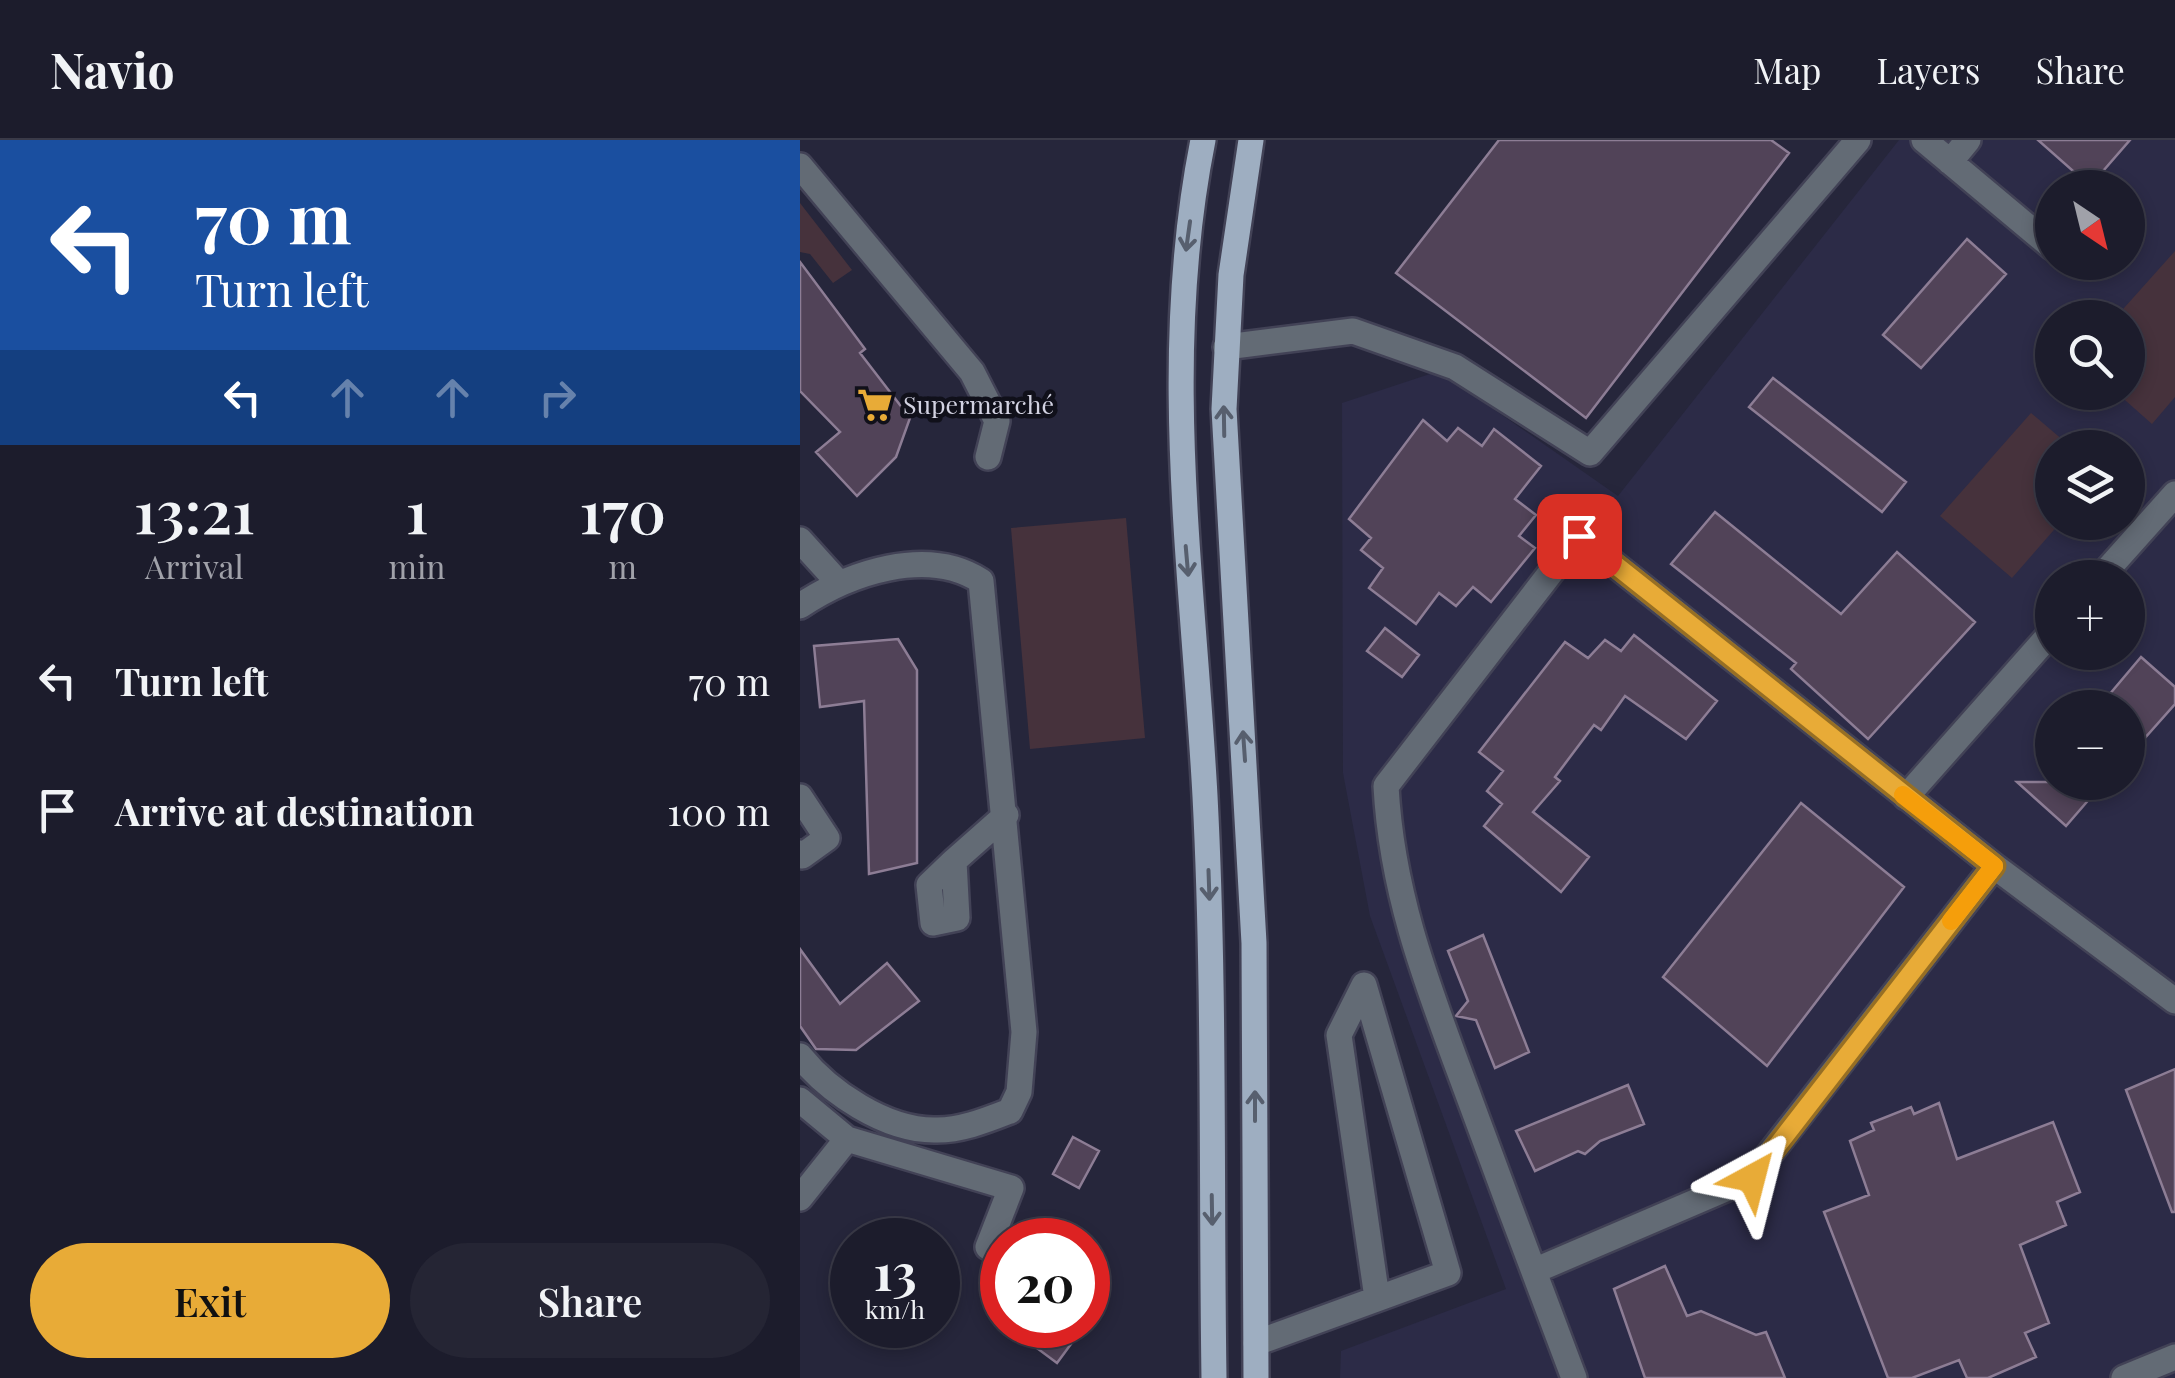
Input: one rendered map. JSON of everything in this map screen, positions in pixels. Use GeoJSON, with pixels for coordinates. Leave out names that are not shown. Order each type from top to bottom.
{"type":"FeatureCollection","features":[{"type":"Feature","properties":{"kind":"main road"},"geometry":{"type":"LineString","coordinates":[[1203,140],[1186,252],[1178,429],[1208,863],[1214,1378]]}},
{"type":"Feature","properties":{"kind":"main road"},"geometry":{"type":"LineString","coordinates":[[1251,140],[1226,346],[1225,472],[1253,926],[1256,1378]]}},
{"type":"Feature","properties":{"kind":"street"},"geometry":{"type":"LineString","coordinates":[[1226,346],[1353,332],[1454,367],[1590,454],[1858,140]]}},
{"type":"Feature","properties":{"kind":"street"},"geometry":{"type":"LineString","coordinates":[[1924,140],[2035,232]]}},
{"type":"Feature","properties":{"kind":"street"},"geometry":{"type":"LineString","coordinates":[[1950,162],[1968,140]]}},
{"type":"Feature","properties":{"kind":"street"},"geometry":{"type":"LineString","coordinates":[[800,166],[972,372],[998,421],[988,457]]}},
{"type":"Feature","properties":{"kind":"street"},"geometry":{"type":"LineString","coordinates":[[2116,560],[2175,494]]}},
{"type":"Feature","properties":{"kind":"street"},"geometry":{"type":"LineString","coordinates":[[1574,1378],[1408,933],[1389,842],[1386,786],[1579,536],[1994,866],[2175,1002]]}},
{"type":"Feature","properties":{"kind":"street"},"geometry":{"type":"LineString","coordinates":[[800,540],[837,580]]}},
{"type":"Feature","properties":{"kind":"street"},"geometry":{"type":"LineString","coordinates":[[800,606],[837,580],[914,564],[961,568],[981,582],[1024,1032],[1019,1092],[1010,1111],[982,1122],[934,1130],[890,1121],[821,1081],[800,1056]]}},
{"type":"Feature","properties":{"kind":"street"},"geometry":{"type":"LineString","coordinates":[[1906,797],[2035,651]]}},
{"type":"Feature","properties":{"kind":"street"},"geometry":{"type":"LineString","coordinates":[[800,796],[827,838],[802,856],[800,853]]}},
{"type":"Feature","properties":{"kind":"street"},"geometry":{"type":"LineString","coordinates":[[954,861],[1006,816]]}},
{"type":"Feature","properties":{"kind":"street"},"geometry":{"type":"LineString","coordinates":[[1534,1271],[1752,1178],[1994,866]]}},
{"type":"Feature","properties":{"kind":"street"},"geometry":{"type":"LineString","coordinates":[[1256,1343],[1448,1273],[1364,985],[1339,1034],[1378,1298]]}},
{"type":"Feature","properties":{"kind":"street"},"geometry":{"type":"LineString","coordinates":[[800,1100],[846,1139],[1011,1188],[1000,1218]]}},
{"type":"Feature","properties":{"kind":"street"},"geometry":{"type":"LineString","coordinates":[[800,1198],[846,1139]]}},
{"type":"Feature","properties":{"kind":"street"},"geometry":{"type":"LineString","coordinates":[[2124,1378],[2175,1356]]}},
{"type":"Feature","properties":{"kind":"shaded area"},"geometry":{"type":"Polygon","coordinates":[[[1899,140],[2175,140],[2175,1378],[1340,1378],[1341,1351],[1506,1289],[1370,916],[1343,773],[1342,403],[1439,371],[1618,496],[1899,140]]]}},
{"type":"Feature","properties":{"kind":"shaded area"},"geometry":{"type":"Polygon","coordinates":[[[800,203],[852,270],[833,283],[810,254],[800,252],[800,203]]]}},
{"type":"Feature","properties":{"kind":"shaded area"},"geometry":{"type":"Polygon","coordinates":[[[2175,251],[2175,397],[2152,424],[2136,410],[2145,410],[2145,300],[2131,300],[2175,251]]]}},
{"type":"Feature","properties":{"kind":"shaded area"},"geometry":{"type":"Polygon","coordinates":[[[2031,413],[2051,430],[2035,430],[2035,540],[2045,540],[2012,578],[1940,516],[2031,413]]]}},
{"type":"Feature","properties":{"kind":"shaded area"},"geometry":{"type":"Polygon","coordinates":[[[1126,518],[1145,738],[1030,749],[1011,528],[1126,518]]]}},
{"type":"Feature","properties":{"kind":"building"},"geometry":{"type":"Polygon","coordinates":[[[1499,140],[1771,140],[1789,153],[1586,418],[1396,273],[1499,140]]]}},
{"type":"Feature","properties":{"kind":"building"},"geometry":{"type":"Polygon","coordinates":[[[2038,140],[2130,140],[2104,170],[2072,170],[2038,140]]]}},
{"type":"Feature","properties":{"kind":"building"},"geometry":{"type":"Polygon","coordinates":[[[1967,239],[2006,274],[1921,368],[1883,335],[1967,239]]]}},
{"type":"Feature","properties":{"kind":"building"},"geometry":{"type":"Polygon","coordinates":[[[800,262],[865,349],[860,353],[910,418],[896,457],[857,496],[816,452],[840,432],[800,391],[800,262]]]}},
{"type":"Feature","properties":{"kind":"building"},"geometry":{"type":"Polygon","coordinates":[[[1773,378],[1906,482],[1882,512],[1749,407],[1773,378]]]}},
{"type":"Feature","properties":{"kind":"building"},"geometry":{"type":"Polygon","coordinates":[[[1423,420],[1447,441],[1458,428],[1482,446],[1494,429],[1541,466],[1515,499],[1536,515],[1519,536],[1535,548],[1491,602],[1473,587],[1456,606],[1439,593],[1416,624],[1369,588],[1383,568],[1361,550],[1371,538],[1349,519],[1423,420]]]}},
{"type":"Feature","properties":{"kind":"building"},"geometry":{"type":"Polygon","coordinates":[[[1715,512],[1841,614],[1897,552],[1975,622],[1868,739],[1791,669],[1796,663],[1671,564],[1715,512]]]}},
{"type":"Feature","properties":{"kind":"building"},"geometry":{"type":"Polygon","coordinates":[[[1385,628],[1419,655],[1402,677],[1367,651],[1385,628]]]}},
{"type":"Feature","properties":{"kind":"building"},"geometry":{"type":"Polygon","coordinates":[[[1634,635],[1717,701],[1686,739],[1625,696],[1601,730],[1594,725],[1555,777],[1560,781],[1533,812],[1589,857],[1561,892],[1484,826],[1502,804],[1487,791],[1503,771],[1479,752],[1565,642],[1588,658],[1605,640],[1621,651],[1634,635]]]}},
{"type":"Feature","properties":{"kind":"building"},"geometry":{"type":"Polygon","coordinates":[[[898,639],[917,670],[917,863],[869,874],[864,701],[820,707],[814,646],[898,639]]]}},
{"type":"Feature","properties":{"kind":"building"},"geometry":{"type":"Polygon","coordinates":[[[2145,661],[2175,687],[2175,704],[2145,738],[2145,690],[2113,690],[2130,670],[2145,670],[2145,661]]]}},
{"type":"Feature","properties":{"kind":"building"},"geometry":{"type":"Polygon","coordinates":[[[2017,782],[2035,782],[2035,798],[2017,782]]]}},
{"type":"Feature","properties":{"kind":"building"},"geometry":{"type":"Polygon","coordinates":[[[2037,800],[2088,800],[2066,826],[2037,800]]]}},
{"type":"Feature","properties":{"kind":"building"},"geometry":{"type":"Polygon","coordinates":[[[1801,803],[1904,887],[1767,1066],[1663,977],[1801,803]]]}},
{"type":"Feature","properties":{"kind":"building"},"geometry":{"type":"Polygon","coordinates":[[[1483,935],[1529,1052],[1495,1068],[1476,1020],[1456,1016],[1468,1001],[1448,951],[1483,935]]]}},
{"type":"Feature","properties":{"kind":"building"},"geometry":{"type":"Polygon","coordinates":[[[800,949],[840,1004],[887,963],[919,1001],[856,1050],[816,1049],[800,1026],[800,949]]]}},
{"type":"Feature","properties":{"kind":"building"},"geometry":{"type":"Polygon","coordinates":[[[2175,1069],[2175,1212],[2172,1212],[2126,1090],[2175,1069]]]}},
{"type":"Feature","properties":{"kind":"building"},"geometry":{"type":"Polygon","coordinates":[[[1628,1085],[1644,1124],[1600,1141],[1585,1154],[1578,1151],[1535,1171],[1516,1131],[1628,1085]]]}},
{"type":"Feature","properties":{"kind":"building"},"geometry":{"type":"Polygon","coordinates":[[[1939,1103],[1957,1159],[2053,1122],[2080,1192],[2057,1202],[2066,1225],[2020,1245],[2049,1323],[2025,1333],[2036,1357],[1988,1378],[1967,1378],[1959,1360],[1912,1378],[1888,1378],[1824,1212],[1869,1195],[1850,1141],[1874,1130],[1871,1123],[1911,1107],[1914,1114],[1939,1103]]]}},
{"type":"Feature","properties":{"kind":"building"},"geometry":{"type":"Polygon","coordinates":[[[1073,1137],[1099,1151],[1079,1188],[1053,1174],[1073,1137]]]}},
{"type":"Feature","properties":{"kind":"building"},"geometry":{"type":"Polygon","coordinates":[[[1665,1266],[1687,1316],[1701,1311],[1756,1335],[1766,1332],[1785,1378],[1645,1378],[1614,1289],[1665,1266]]]}},
{"type":"Feature","properties":{"kind":"building"},"geometry":{"type":"Polygon","coordinates":[[[1037,1348],[1068,1348],[1057,1363],[1037,1348]]]}},
{"type":"Feature","properties":{"kind":"slow traffic"},"geometry":{"type":"LineString","coordinates":[[1903,795],[1994,866],[1951,921]]}},
{"type":"Feature","properties":{"kind":"place","name":"Supermarché"},"geometry":{"type":"Point","coordinates":[875,405]}},
{"type":"Feature","properties":{"kind":"route"},"geometry":{"type":"LineString","coordinates":[[1579,536],[1994,866],[1752,1178]]}}]}
